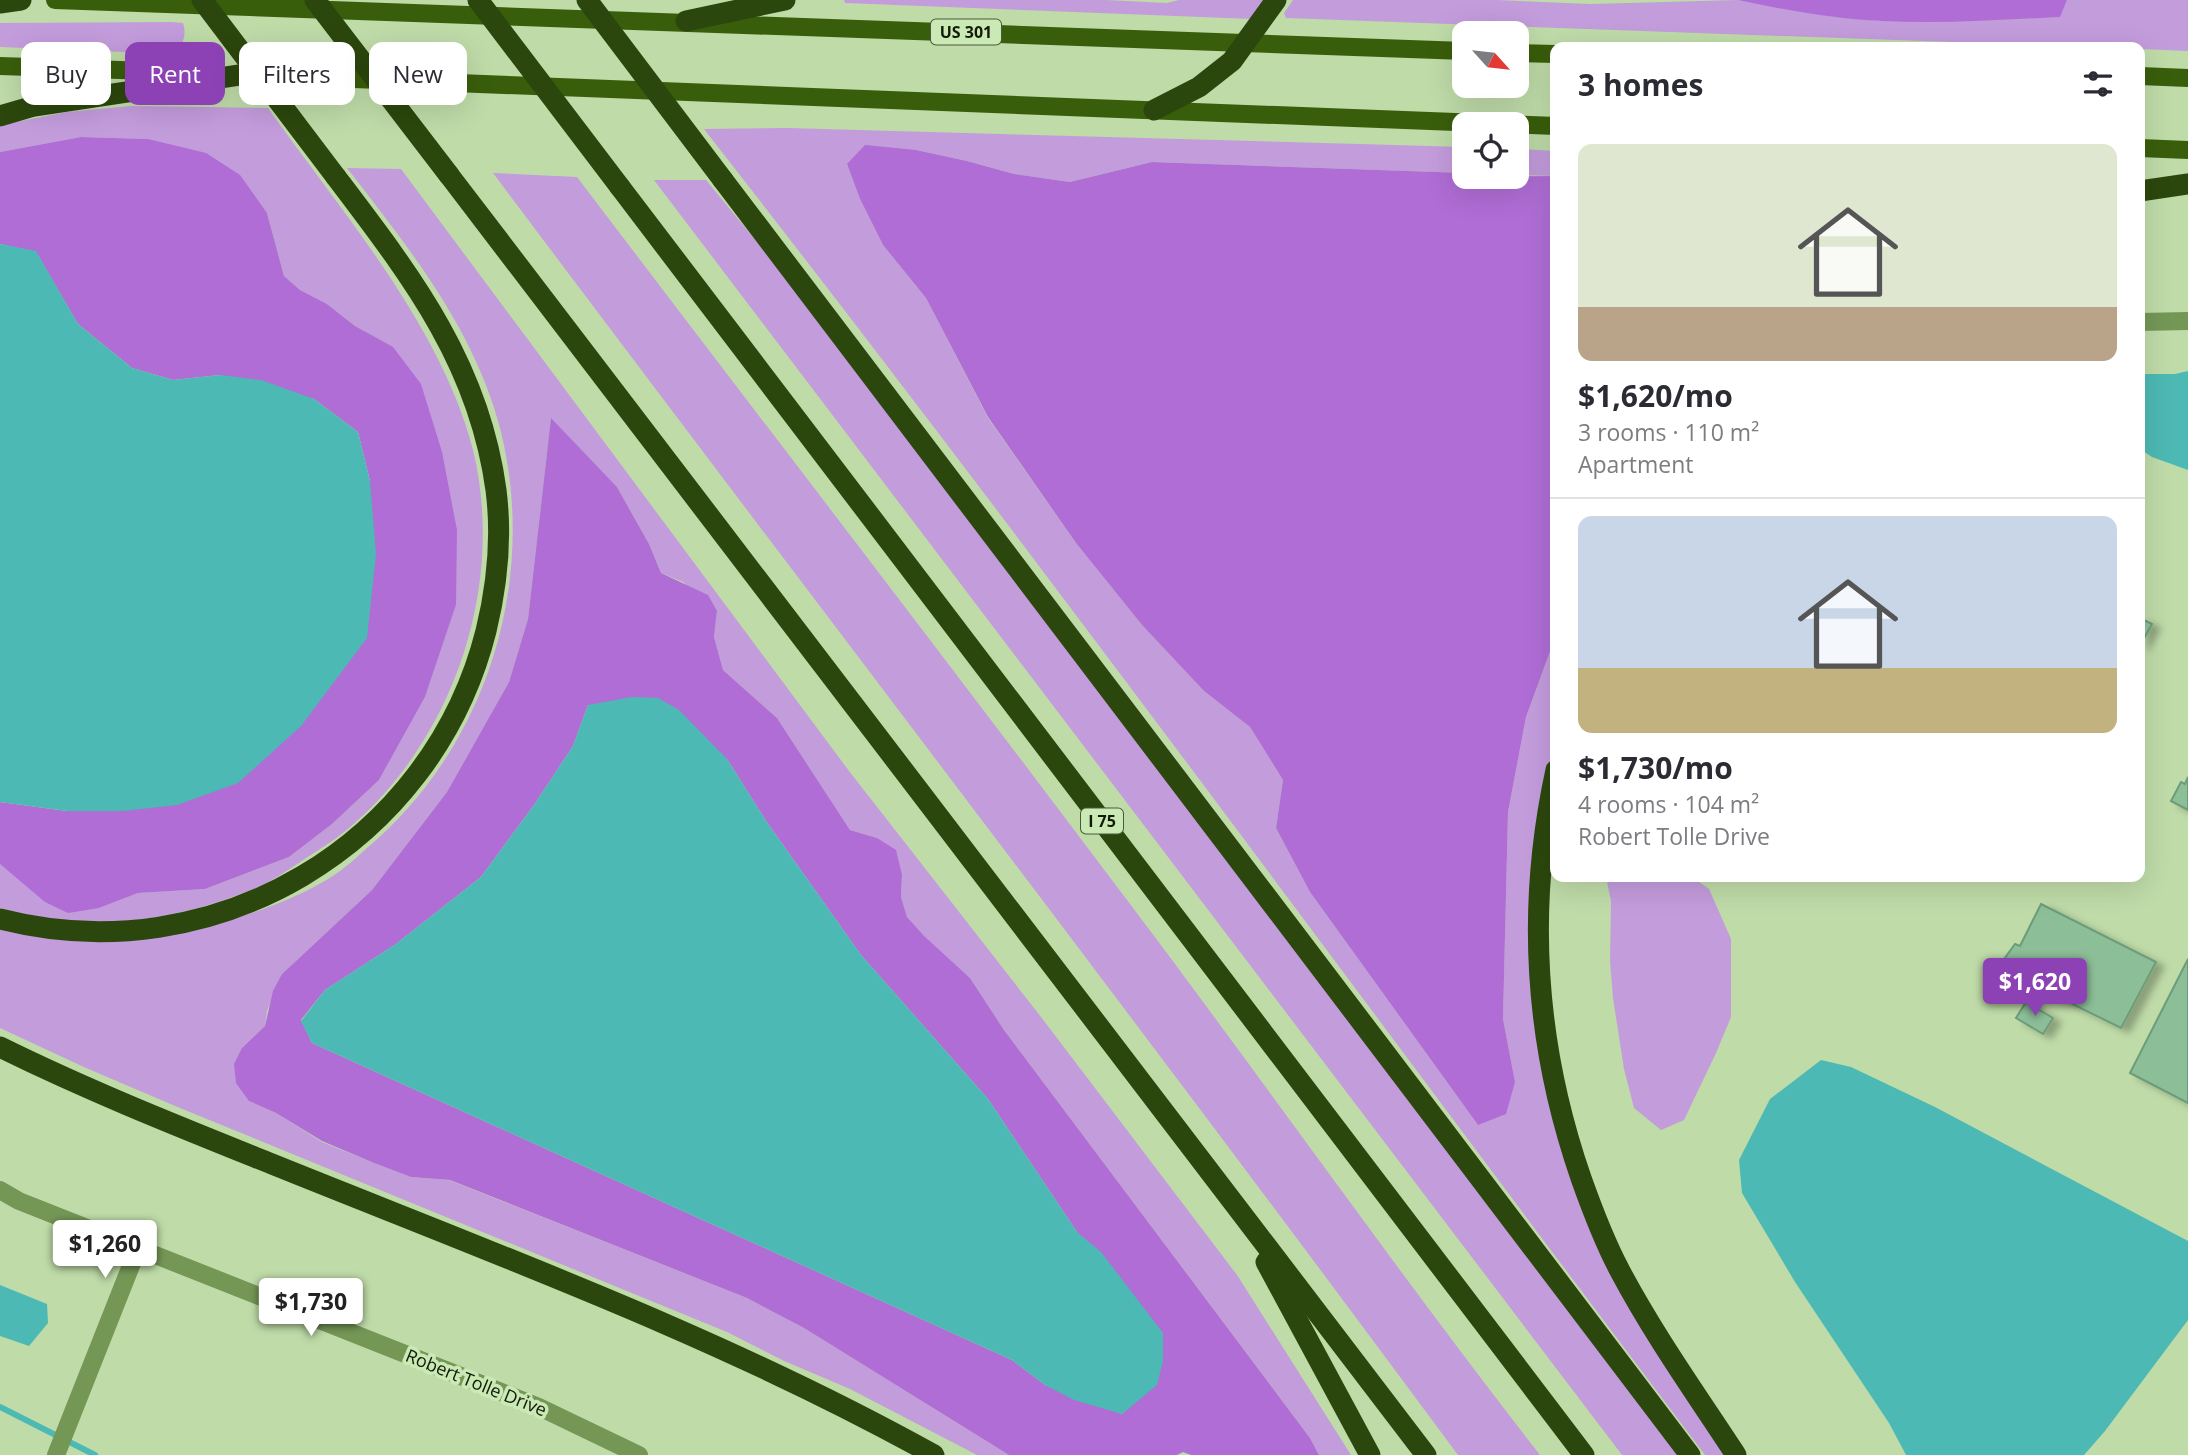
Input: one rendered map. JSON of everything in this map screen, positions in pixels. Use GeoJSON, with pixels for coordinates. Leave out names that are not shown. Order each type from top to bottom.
{"type":"FeatureCollection","features":[{"type":"Feature","properties":{"kind":"highway"},"geometry":{"type":"LineString","coordinates":[[0,2],[21,0]]}},
{"type":"Feature","properties":{"kind":"highway"},"geometry":{"type":"LineString","coordinates":[[0,919],[63,931],[113,932],[164,927],[213,916],[261,898],[337,855],[370,827],[401,794],[452,721],[479,657],[496,580],[496,492],[488,444],[474,397],[453,349],[390,250],[202,0]]}},
{"type":"Feature","properties":{"kind":"highway"},"geometry":{"type":"LineString","coordinates":[[315,0],[1426,1455]]}},
{"type":"Feature","properties":{"kind":"highway","name":"I 75"},"geometry":{"type":"LineString","coordinates":[[478,0],[1584,1455]]}},
{"type":"Feature","properties":{"kind":"highway"},"geometry":{"type":"LineString","coordinates":[[587,0],[1690,1455]]}},
{"type":"Feature","properties":{"kind":"highway"},"geometry":{"type":"LineString","coordinates":[[686,21],[785,0]]}},
{"type":"Feature","properties":{"kind":"highway"},"geometry":{"type":"LineString","coordinates":[[1153,110],[1199,87],[1232,61],[1276,0]]}},
{"type":"Feature","properties":{"kind":"highway"},"geometry":{"type":"LineString","coordinates":[[0,116],[34,106],[239,76]]}},
{"type":"Feature","properties":{"kind":"highway"},"geometry":{"type":"LineString","coordinates":[[2145,190],[2188,184]]}},
{"type":"Feature","properties":{"kind":"highway"},"geometry":{"type":"LineString","coordinates":[[1550,804],[1542,850],[1538,944],[1545,1037],[1556,1097],[1593,1214],[1618,1268],[1646,1318],[1735,1455]]}},
{"type":"Feature","properties":{"kind":"highway"},"geometry":{"type":"LineString","coordinates":[[0,1047],[123,1104],[675,1328],[790,1381],[934,1455]]}},
{"type":"Feature","properties":{"kind":"highway"},"geometry":{"type":"LineString","coordinates":[[1235,1205],[1370,1455]]}},
{"type":"Feature","properties":{"kind":"main road","name":"US 301"},"geometry":{"type":"LineString","coordinates":[[55,0],[1452,51]]}},
{"type":"Feature","properties":{"kind":"main road"},"geometry":{"type":"LineString","coordinates":[[1530,53],[1550,54]]}},
{"type":"Feature","properties":{"kind":"main road"},"geometry":{"type":"LineString","coordinates":[[0,66],[239,75]]}},
{"type":"Feature","properties":{"kind":"main road"},"geometry":{"type":"LineString","coordinates":[[2145,76],[2188,78]]}},
{"type":"Feature","properties":{"kind":"main road"},"geometry":{"type":"LineString","coordinates":[[355,79],[1550,125]]}},
{"type":"Feature","properties":{"kind":"main road"},"geometry":{"type":"LineString","coordinates":[[2145,148],[2188,150]]}},
{"type":"Feature","properties":{"kind":"street"},"geometry":{"type":"LineString","coordinates":[[2145,322],[2188,321]]}},
{"type":"Feature","properties":{"kind":"street","name":"Robert Tolle Drive"},"geometry":{"type":"LineString","coordinates":[[0,1190],[19,1201],[539,1408],[639,1455]]}},
{"type":"Feature","properties":{"kind":"street"},"geometry":{"type":"LineString","coordinates":[[56,1455],[138,1248]]}},
{"type":"Feature","properties":{"kind":"shaded area"},"geometry":{"type":"Polygon","coordinates":[[[844,0],[1106,0],[1167,3],[1179,0],[1266,0],[1252,19],[845,3],[844,0]]]}},
{"type":"Feature","properties":{"kind":"shaded area"},"geometry":{"type":"Polygon","coordinates":[[[1293,0],[1496,0],[1590,4],[1738,0],[1836,17],[1882,21],[1952,21],[2059,17],[2067,0],[2188,0],[2188,51],[2145,49],[2145,42],[1948,42],[1530,27],[1530,21],[1452,21],[1452,24],[1286,18],[1284,13],[1293,0]]]}},
{"type":"Feature","properties":{"kind":"shaded area"},"geometry":{"type":"Polygon","coordinates":[[[1738,0],[2067,0],[2060,17],[1926,22],[1845,18],[1738,0]]]}},
{"type":"Feature","properties":{"kind":"shaded area"},"geometry":{"type":"Polygon","coordinates":[[[171,22],[183,23],[185,31],[182,42],[125,42],[125,52],[111,51],[111,42],[21,42],[21,48],[0,47],[0,23],[171,22]]]}},
{"type":"Feature","properties":{"kind":"shaded area"},"geometry":{"type":"Polygon","coordinates":[[[131,106],[268,108],[386,271],[438,359],[458,404],[473,450],[481,500],[482,551],[477,601],[464,651],[446,699],[422,743],[392,785],[357,821],[331,842],[276,878],[225,900],[157,917],[111,922],[65,921],[0,908],[0,864],[17,877],[99,908],[138,893],[205,889],[289,857],[332,824],[379,780],[425,697],[456,605],[393,348],[355,326],[327,304],[300,290],[284,276],[267,213],[148,139],[81,137],[0,152],[0,125],[67,112],[131,106]]]}},
{"type":"Feature","properties":{"kind":"shaded area"},"geometry":{"type":"Polygon","coordinates":[[[788,128],[1452,147],[1452,173],[1152,162],[1070,182],[1014,174],[916,150],[847,164],[860,199],[883,245],[926,298],[988,418],[1076,543],[1142,625],[1204,691],[1250,727],[1283,780],[1276,828],[1310,892],[1478,1125],[1515,1082],[1503,1019],[1508,812],[1526,717],[1550,651],[1550,766],[1533,852],[1560,1140],[1726,1455],[1705,1455],[1083,624],[704,129],[788,128]]]}},
{"type":"Feature","properties":{"kind":"shaded area"},"geometry":{"type":"Polygon","coordinates":[[[81,137],[148,139],[206,153],[240,175],[267,213],[284,276],[300,290],[327,304],[355,326],[393,347],[421,384],[442,452],[457,530],[456,605],[425,697],[379,780],[332,824],[289,857],[205,889],[138,893],[99,908],[68,913],[45,902],[0,864],[0,802],[67,811],[123,811],[370,481],[358,432],[314,399],[220,375],[173,380],[132,368],[78,324],[36,252],[0,244],[0,152],[81,137]]]}},
{"type":"Feature","properties":{"kind":"shaded area"},"geometry":{"type":"Polygon","coordinates":[[[865,145],[916,150],[1014,174],[1070,182],[1152,162],[1452,173],[1452,189],[1529,189],[1529,176],[1550,176],[1550,651],[1526,717],[1508,812],[1503,1019],[1515,1082],[1506,1114],[1478,1125],[1310,892],[1276,828],[1283,780],[1250,727],[1204,691],[1142,625],[1076,543],[988,417],[926,298],[883,245],[860,199],[847,164],[865,145]]]}},
{"type":"Feature","properties":{"kind":"shaded area"},"geometry":{"type":"Polygon","coordinates":[[[1529,150],[1550,151],[1550,176],[1529,175],[1529,150]]]}},
{"type":"Feature","properties":{"kind":"shaded area"},"geometry":{"type":"Polygon","coordinates":[[[347,168],[401,169],[849,771],[1237,1275],[1351,1455],[1319,1455],[1310,1438],[1004,1030],[970,978],[923,936],[907,917],[901,897],[902,875],[877,838],[850,830],[777,718],[723,670],[714,637],[717,611],[683,582],[661,573],[649,544],[617,487],[551,419],[528,619],[509,682],[447,792],[372,890],[282,974],[267,1011],[265,1026],[242,1048],[249,1101],[276,1113],[322,1142],[374,1163],[411,1177],[449,1180],[747,1298],[804,1328],[1009,1455],[977,1455],[850,1389],[782,1360],[727,1332],[180,1108],[0,1028],[0,928],[62,939],[124,940],[154,937],[216,924],[294,897],[345,867],[408,808],[443,762],[471,712],[492,659],[506,604],[512,547],[511,489],[501,432],[490,395],[458,325],[416,260],[347,168]]]}},
{"type":"Feature","properties":{"kind":"shaded area"},"geometry":{"type":"Polygon","coordinates":[[[493,173],[577,177],[1127,900],[1540,1455],[1458,1455],[493,173]]]}},
{"type":"Feature","properties":{"kind":"shaded area"},"geometry":{"type":"Polygon","coordinates":[[[654,180],[706,180],[821,320],[1681,1455],[1622,1455],[654,180]]]}},
{"type":"Feature","properties":{"kind":"shaded area"},"geometry":{"type":"Polygon","coordinates":[[[551,418],[617,487],[649,544],[661,573],[708,595],[717,611],[714,637],[723,670],[777,718],[850,830],[877,838],[896,850],[902,875],[901,897],[907,917],[970,978],[1004,1030],[1310,1438],[1319,1455],[1191,1455],[1183,1452],[1177,1455],[1009,1455],[804,1328],[747,1298],[450,1180],[411,1177],[374,1163],[322,1141],[276,1113],[249,1101],[236,1083],[234,1064],[242,1048],[265,1026],[273,991],[282,974],[372,890],[447,792],[509,682],[528,619],[551,418]],[[588,705],[573,746],[481,877],[396,944],[325,990],[301,1020],[312,1043],[1012,1360],[1045,1385],[1122,1414],[1139,1399],[1077,1232],[988,1099],[861,955],[766,821],[727,759],[588,705]]]}},
{"type":"Feature","properties":{"kind":"shaded area"},"geometry":{"type":"Polygon","coordinates":[[[1607,882],[1699,882],[1709,889],[1731,939],[1731,1017],[1684,1120],[1661,1130],[1634,1108],[1624,1069],[1610,961],[1611,901],[1607,882]]]}},
{"type":"Feature","properties":{"kind":"water"},"geometry":{"type":"Polygon","coordinates":[[[0,244],[36,251],[78,324],[132,368],[173,380],[220,375],[261,380],[314,399],[358,432],[370,481],[376,554],[367,638],[301,726],[238,783],[177,805],[123,811],[67,811],[0,802],[0,244]]]}},
{"type":"Feature","properties":{"kind":"water"},"geometry":{"type":"Polygon","coordinates":[[[2188,371],[2188,470],[2145,452],[2145,374],[2188,371]]]}},
{"type":"Feature","properties":{"kind":"water"},"geometry":{"type":"Polygon","coordinates":[[[632,697],[658,698],[679,710],[727,759],[766,821],[861,955],[988,1099],[1077,1232],[1101,1252],[1163,1333],[1163,1361],[1157,1385],[1122,1414],[1074,1400],[1045,1385],[1012,1360],[312,1043],[301,1021],[325,990],[396,944],[481,877],[573,746],[588,705],[632,697]]]}},
{"type":"Feature","properties":{"kind":"water"},"geometry":{"type":"Polygon","coordinates":[[[1821,1060],[1851,1067],[1935,1107],[2188,1241],[2188,1320],[2084,1455],[1906,1455],[1889,1423],[1795,1282],[1742,1193],[1739,1160],[1770,1099],[1821,1060]]]}},
{"type":"Feature","properties":{"kind":"water"},"geometry":{"type":"Polygon","coordinates":[[[0,1285],[47,1304],[48,1323],[29,1346],[0,1336],[0,1285]]]}},
{"type":"Feature","properties":{"kind":"building"},"geometry":{"type":"Polygon","coordinates":[[[2145,620],[2152,624],[2145,637],[2145,620]]]}},
{"type":"Feature","properties":{"kind":"building"},"geometry":{"type":"Polygon","coordinates":[[[2188,777],[2188,810],[2171,801],[2181,782],[2185,784],[2188,777]]]}},
{"type":"Feature","properties":{"kind":"building"},"geometry":{"type":"Polygon","coordinates":[[[2041,904],[2156,962],[2121,1028],[2026,981],[2023,985],[1999,966],[2015,944],[2020,946],[2041,904]]]}},
{"type":"Feature","properties":{"kind":"building"},"geometry":{"type":"Polygon","coordinates":[[[2188,959],[2188,1103],[2130,1073],[2188,959]]]}},
{"type":"Feature","properties":{"kind":"building"},"geometry":{"type":"Polygon","coordinates":[[[2026,1002],[2053,1018],[2043,1034],[2016,1018],[2026,1002]]]}},
{"type":"Feature","properties":{"kind":"waterway"},"geometry":{"type":"LineString","coordinates":[[0,1407],[95,1455]]}}]}
